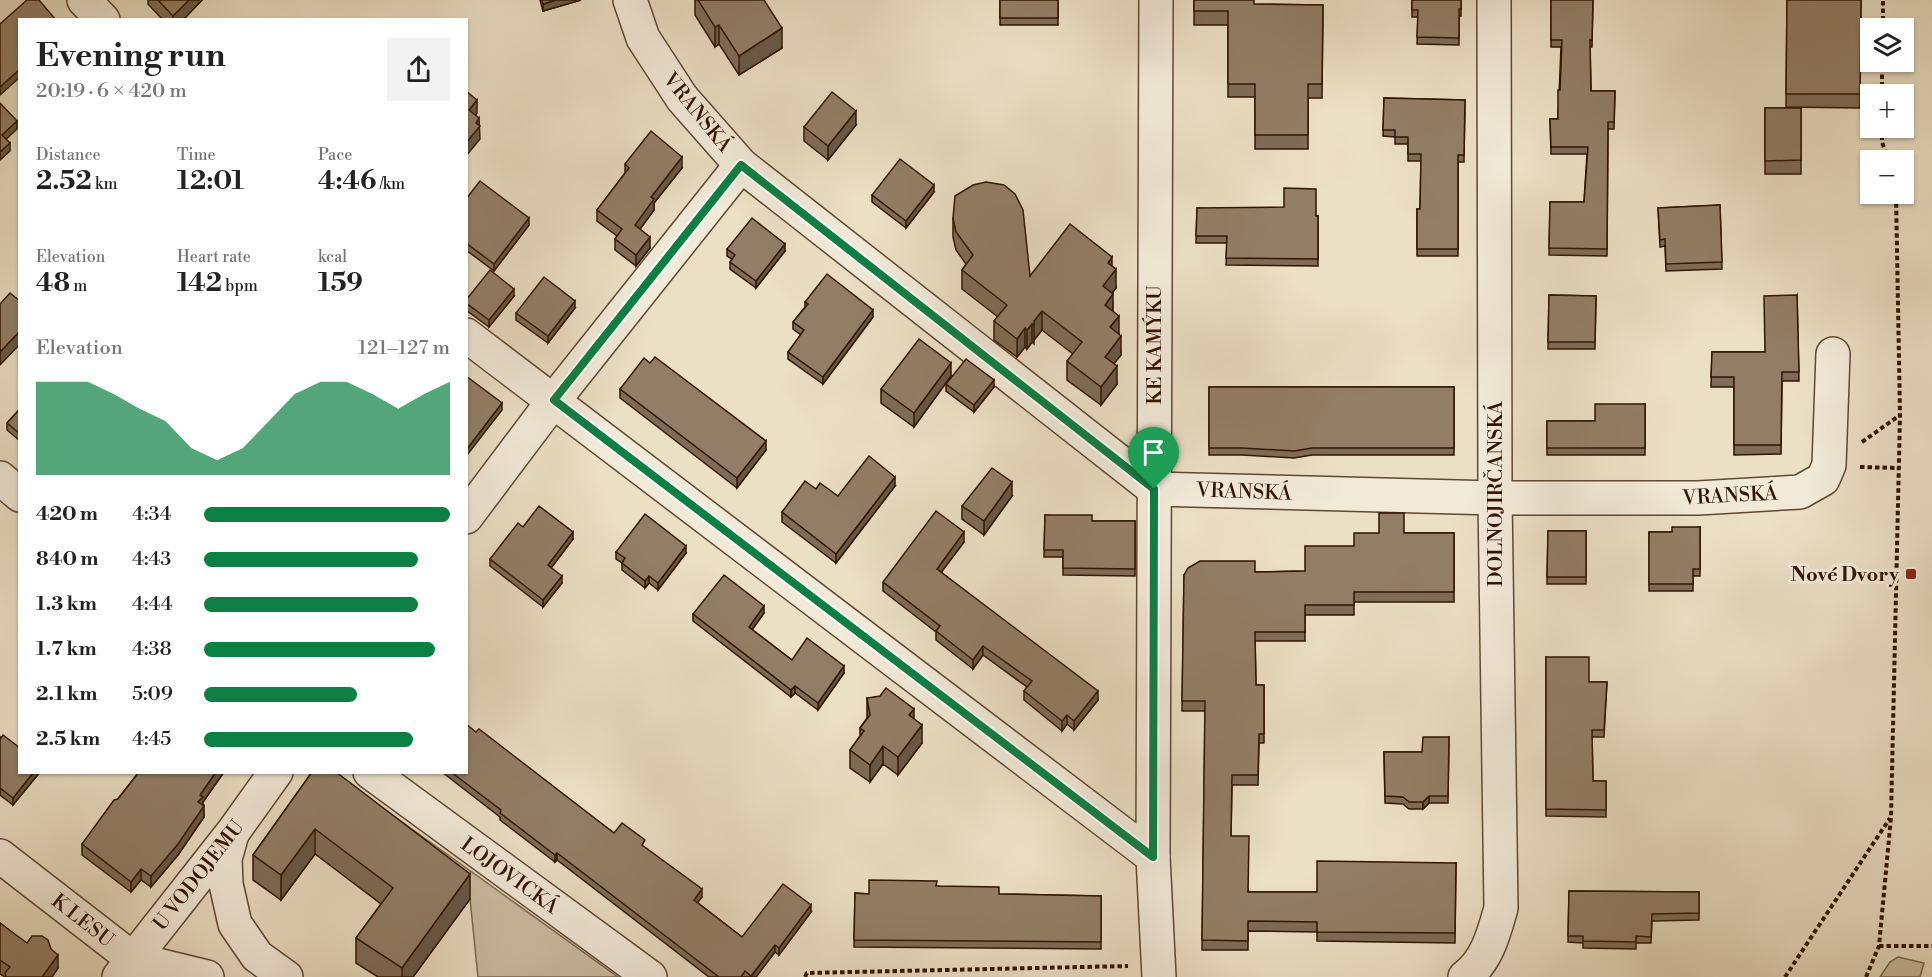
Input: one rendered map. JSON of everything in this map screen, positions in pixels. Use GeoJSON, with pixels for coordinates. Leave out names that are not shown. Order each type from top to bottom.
{"type":"FeatureCollection","features":[{"type":"Feature","properties":{"kind":"street","name":"VRANSKÁ"},"geometry":{"type":"LineString","coordinates":[[630,0],[643,38],[682,98],[741,165],[1154,489],[1495,498],[1698,498],[1800,492],[1823,479],[1829,465],[1833,354]]}},
{"type":"Feature","properties":{"kind":"street","name":"KE KAMÝKU"},"geometry":{"type":"LineString","coordinates":[[1156,0],[1153,857],[1159,971]]}},
{"type":"Feature","properties":{"kind":"street","name":"DOLNOJIRČANSKÁ"},"geometry":{"type":"LineString","coordinates":[[1465,977],[1473,971],[1492,942],[1501,908],[1495,498],[1494,0]]}},
{"type":"Feature","properties":{"kind":"street"},"geometry":{"type":"LineString","coordinates":[[468,514],[554,400],[741,165]]}},
{"type":"Feature","properties":{"kind":"street"},"geometry":{"type":"LineString","coordinates":[[468,336],[1153,857]]}},
{"type":"Feature","properties":{"kind":"street"},"geometry":{"type":"LineString","coordinates":[[0,478],[18,493]]}},
{"type":"Feature","properties":{"kind":"street","name":"U VODOJEMU"},"geometry":{"type":"LineString","coordinates":[[126,968],[275,774]]}},
{"type":"Feature","properties":{"kind":"street","name":"LOJOVICKÁ"},"geometry":{"type":"LineString","coordinates":[[373,774],[650,977]]}},
{"type":"Feature","properties":{"kind":"street"},"geometry":{"type":"LineString","coordinates":[[232,832],[225,859],[226,884],[235,924],[257,956],[286,977]]}},
{"type":"Feature","properties":{"kind":"street","name":"K LESU"},"geometry":{"type":"LineString","coordinates":[[0,856],[126,968],[207,977]]}},
{"type":"Feature","properties":{"kind":"path"},"geometry":{"type":"LineString","coordinates":[[1882,18],[1883,0]]}},
{"type":"Feature","properties":{"kind":"path"},"geometry":{"type":"LineString","coordinates":[[1866,977],[1879,946],[1891,817],[1900,415],[1896,204]]}},
{"type":"Feature","properties":{"kind":"path"},"geometry":{"type":"LineString","coordinates":[[1785,977],[1891,817]]}},
{"type":"Feature","properties":{"kind":"path"},"geometry":{"type":"LineString","coordinates":[[1879,946],[1932,946]]}},
{"type":"Feature","properties":{"kind":"path"},"geometry":{"type":"LineString","coordinates":[[804,977],[807,973],[1159,971]]}},
{"type":"Feature","properties":{"kind":"shaded area"},"geometry":{"type":"Polygon","coordinates":[[[366,796],[618,977],[478,977],[470,899],[366,796]]]}},
{"type":"Feature","properties":{"kind":"shaded area"},"geometry":{"type":"Polygon","coordinates":[[[1898,957],[1924,963],[1920,977],[1880,977],[1890,962],[1898,957]]]}},
{"type":"Feature","properties":{"kind":"building"},"geometry":{"type":"Polygon","coordinates":[[[27,0],[39,0],[54,18],[18,18],[18,71],[0,87],[0,24],[27,0]]]}},
{"type":"Feature","properties":{"kind":"building"},"geometry":{"type":"Polygon","coordinates":[[[158,0],[189,0],[173,16],[158,0]]]}},
{"type":"Feature","properties":{"kind":"building"},"geometry":{"type":"Polygon","coordinates":[[[542,0],[556,0],[543,4],[542,0]]]}},
{"type":"Feature","properties":{"kind":"building"},"geometry":{"type":"Polygon","coordinates":[[[698,0],[764,0],[782,28],[739,56],[719,25],[715,27],[698,0]]]}},
{"type":"Feature","properties":{"kind":"building"},"geometry":{"type":"Polygon","coordinates":[[[1000,0],[1058,0],[1058,18],[1000,18],[1000,0]]]}},
{"type":"Feature","properties":{"kind":"building"},"geometry":{"type":"Polygon","coordinates":[[[1194,0],[1254,0],[1254,4],[1323,5],[1322,84],[1308,84],[1308,135],[1255,135],[1255,84],[1228,84],[1228,11],[1194,11],[1194,0]]]}},
{"type":"Feature","properties":{"kind":"building"},"geometry":{"type":"Polygon","coordinates":[[[1412,0],[1461,0],[1459,38],[1417,37],[1418,10],[1412,10],[1412,0]]]}},
{"type":"Feature","properties":{"kind":"building"},"geometry":{"type":"Polygon","coordinates":[[[1551,0],[1593,0],[1592,40],[1590,40],[1591,91],[1615,91],[1614,122],[1608,122],[1607,249],[1549,248],[1550,202],[1584,202],[1588,147],[1551,147],[1550,119],[1558,119],[1562,40],[1551,40],[1551,0]]]}},
{"type":"Feature","properties":{"kind":"building"},"geometry":{"type":"Polygon","coordinates":[[[1787,0],[1861,0],[1860,94],[1786,94],[1787,0]]]}},
{"type":"Feature","properties":{"kind":"building"},"geometry":{"type":"Polygon","coordinates":[[[832,92],[856,111],[828,146],[804,127],[832,92]]]}},
{"type":"Feature","properties":{"kind":"building"},"geometry":{"type":"Polygon","coordinates":[[[468,93],[477,100],[469,110],[479,118],[476,123],[480,126],[468,141],[468,93]]]}},
{"type":"Feature","properties":{"kind":"building"},"geometry":{"type":"Polygon","coordinates":[[[1384,98],[1465,100],[1464,155],[1458,155],[1458,249],[1417,249],[1421,154],[1408,154],[1408,137],[1395,137],[1395,130],[1383,130],[1384,98]]]}},
{"type":"Feature","properties":{"kind":"building"},"geometry":{"type":"Polygon","coordinates":[[[0,103],[17,121],[2,135],[10,143],[0,152],[0,103]]]}},
{"type":"Feature","properties":{"kind":"building"},"geometry":{"type":"Polygon","coordinates":[[[1765,108],[1801,108],[1801,160],[1765,161],[1765,108]]]}},
{"type":"Feature","properties":{"kind":"building"},"geometry":{"type":"Polygon","coordinates":[[[651,131],[682,157],[651,197],[654,199],[635,225],[650,237],[636,255],[615,239],[622,229],[597,210],[629,168],[625,164],[651,131]]]}},
{"type":"Feature","properties":{"kind":"building"},"geometry":{"type":"Polygon","coordinates":[[[900,159],[934,185],[906,221],[872,195],[900,159]]]}},
{"type":"Feature","properties":{"kind":"building"},"geometry":{"type":"Polygon","coordinates":[[[480,181],[529,218],[494,264],[468,244],[468,196],[480,181]]]}},
{"type":"Feature","properties":{"kind":"building"},"geometry":{"type":"Polygon","coordinates":[[[986,182],[1004,185],[1015,194],[1023,210],[1030,276],[1070,224],[1112,257],[1108,263],[1116,269],[1103,286],[1113,294],[1105,305],[1119,316],[1110,327],[1121,336],[1105,357],[1117,366],[1101,387],[1067,361],[1082,342],[1042,311],[1034,321],[1034,325],[1032,324],[1027,330],[1025,328],[1017,339],[994,321],[1007,305],[962,270],[973,255],[956,232],[953,218],[955,196],[973,185],[986,182]]]}},
{"type":"Feature","properties":{"kind":"building"},"geometry":{"type":"Polygon","coordinates":[[[1284,188],[1316,189],[1318,259],[1226,258],[1227,236],[1196,236],[1197,208],[1284,207],[1284,188]]]}},
{"type":"Feature","properties":{"kind":"building"},"geometry":{"type":"Polygon","coordinates":[[[1720,205],[1722,262],[1666,264],[1665,239],[1660,240],[1658,208],[1720,205]]]}},
{"type":"Feature","properties":{"kind":"building"},"geometry":{"type":"Polygon","coordinates":[[[752,218],[785,244],[756,281],[730,262],[735,255],[727,249],[752,218]]]}},
{"type":"Feature","properties":{"kind":"building"},"geometry":{"type":"Polygon","coordinates":[[[490,270],[514,289],[489,320],[468,304],[468,298],[490,270]]]}},
{"type":"Feature","properties":{"kind":"building"},"geometry":{"type":"Polygon","coordinates":[[[827,274],[873,310],[823,377],[788,352],[804,330],[793,322],[808,304],[805,302],[827,274]]]}},
{"type":"Feature","properties":{"kind":"building"},"geometry":{"type":"Polygon","coordinates":[[[544,277],[575,301],[548,336],[516,313],[544,277]]]}},
{"type":"Feature","properties":{"kind":"building"},"geometry":{"type":"Polygon","coordinates":[[[10,293],[18,299],[18,333],[0,352],[0,304],[10,293]]]}},
{"type":"Feature","properties":{"kind":"building"},"geometry":{"type":"Polygon","coordinates":[[[1549,295],[1596,296],[1595,342],[1548,342],[1549,295]]]}},
{"type":"Feature","properties":{"kind":"building"},"geometry":{"type":"Polygon","coordinates":[[[1797,295],[1799,372],[1782,372],[1781,445],[1734,445],[1734,377],[1711,377],[1712,352],[1765,352],[1764,296],[1797,295]]]}},
{"type":"Feature","properties":{"kind":"building"},"geometry":{"type":"Polygon","coordinates":[[[919,339],[951,363],[914,413],[881,389],[919,339]]]}},
{"type":"Feature","properties":{"kind":"building"},"geometry":{"type":"Polygon","coordinates":[[[655,357],[766,441],[737,478],[620,389],[644,358],[650,363],[655,357]]]}},
{"type":"Feature","properties":{"kind":"building"},"geometry":{"type":"Polygon","coordinates":[[[966,359],[994,380],[974,405],[946,384],[966,359]]]}},
{"type":"Feature","properties":{"kind":"building"},"geometry":{"type":"Polygon","coordinates":[[[468,378],[502,403],[468,448],[468,378]]]}},
{"type":"Feature","properties":{"kind":"building"},"geometry":{"type":"Polygon","coordinates":[[[1209,387],[1454,387],[1454,448],[1312,448],[1294,451],[1209,448],[1209,387]]]}},
{"type":"Feature","properties":{"kind":"building"},"geometry":{"type":"Polygon","coordinates":[[[1595,404],[1645,404],[1645,448],[1547,448],[1547,421],[1595,421],[1595,404]]]}},
{"type":"Feature","properties":{"kind":"building"},"geometry":{"type":"Polygon","coordinates":[[[18,411],[18,432],[7,423],[18,411]]]}},
{"type":"Feature","properties":{"kind":"building"},"geometry":{"type":"Polygon","coordinates":[[[869,456],[895,477],[836,554],[782,512],[805,481],[816,489],[820,483],[838,496],[869,456]]]}},
{"type":"Feature","properties":{"kind":"building"},"geometry":{"type":"Polygon","coordinates":[[[992,468],[1012,482],[984,521],[962,506],[992,468]]]}},
{"type":"Feature","properties":{"kind":"building"},"geometry":{"type":"Polygon","coordinates":[[[539,506],[573,532],[548,565],[562,576],[543,600],[490,559],[518,523],[523,527],[539,506]]]}},
{"type":"Feature","properties":{"kind":"building"},"geometry":{"type":"Polygon","coordinates":[[[936,511],[964,532],[937,569],[1098,691],[1074,721],[1067,715],[1062,721],[1024,691],[1032,681],[983,646],[973,660],[936,631],[940,626],[883,582],[936,511]]]}},
{"type":"Feature","properties":{"kind":"building"},"geometry":{"type":"Polygon","coordinates":[[[1379,513],[1404,513],[1404,533],[1454,533],[1454,592],[1354,592],[1354,605],[1305,605],[1305,632],[1255,632],[1256,685],[1264,685],[1264,734],[1259,734],[1258,775],[1232,775],[1231,836],[1249,836],[1248,892],[1317,892],[1317,861],[1456,863],[1455,933],[1317,932],[1317,922],[1248,921],[1248,941],[1202,940],[1205,701],[1182,701],[1184,575],[1188,568],[1200,561],[1255,561],[1255,572],[1305,571],[1305,546],[1354,546],[1354,533],[1379,533],[1379,513]]]}},
{"type":"Feature","properties":{"kind":"building"},"geometry":{"type":"Polygon","coordinates":[[[645,514],[686,546],[658,583],[649,576],[645,581],[622,563],[625,558],[616,552],[645,514]]]}},
{"type":"Feature","properties":{"kind":"building"},"geometry":{"type":"Polygon","coordinates":[[[1045,515],[1092,515],[1092,521],[1135,521],[1135,569],[1063,568],[1063,550],[1044,550],[1045,515]]]}},
{"type":"Feature","properties":{"kind":"building"},"geometry":{"type":"Polygon","coordinates":[[[1672,527],[1700,527],[1700,569],[1693,569],[1693,584],[1649,584],[1649,532],[1672,532],[1672,527]]]}},
{"type":"Feature","properties":{"kind":"building"},"geometry":{"type":"Polygon","coordinates":[[[1548,531],[1586,531],[1586,577],[1547,577],[1548,531]]]}},
{"type":"Feature","properties":{"kind":"building"},"geometry":{"type":"Polygon","coordinates":[[[724,575],[764,606],[749,627],[792,660],[807,638],[844,666],[818,703],[795,686],[791,690],[693,614],[724,575]]]}},
{"type":"Feature","properties":{"kind":"building"},"geometry":{"type":"Polygon","coordinates":[[[1546,657],[1589,657],[1589,682],[1607,682],[1604,730],[1592,730],[1593,781],[1606,781],[1606,810],[1546,809],[1546,657]]]}},
{"type":"Feature","properties":{"kind":"building"},"geometry":{"type":"Polygon","coordinates":[[[886,688],[914,709],[909,715],[922,725],[898,757],[883,746],[870,765],[850,750],[864,731],[860,728],[870,715],[867,698],[880,696],[886,688]]]}},
{"type":"Feature","properties":{"kind":"building"},"geometry":{"type":"Polygon","coordinates":[[[468,726],[476,732],[479,729],[614,833],[622,823],[645,840],[642,845],[702,889],[694,900],[742,937],[783,884],[811,905],[779,948],[775,945],[751,976],[745,971],[741,977],[719,977],[557,853],[555,855],[500,813],[501,810],[454,774],[468,774],[468,726]]]}},
{"type":"Feature","properties":{"kind":"building"},"geometry":{"type":"Polygon","coordinates":[[[3,735],[18,746],[18,774],[32,774],[13,798],[0,788],[1,738],[3,735]]]}},
{"type":"Feature","properties":{"kind":"building"},"geometry":{"type":"Polygon","coordinates":[[[1423,737],[1449,737],[1448,796],[1429,796],[1423,802],[1409,802],[1403,797],[1385,796],[1384,752],[1422,752],[1423,737]]]}},
{"type":"Feature","properties":{"kind":"building"},"geometry":{"type":"Polygon","coordinates":[[[137,774],[215,774],[200,795],[203,797],[198,802],[204,806],[178,844],[151,876],[141,869],[131,882],[82,844],[114,800],[118,799],[137,774]]]}},
{"type":"Feature","properties":{"kind":"building"},"geometry":{"type":"Polygon","coordinates":[[[311,774],[339,774],[470,874],[402,968],[356,938],[393,888],[315,829],[281,875],[253,855],[311,774]]]}},
{"type":"Feature","properties":{"kind":"building"},"geometry":{"type":"Polygon","coordinates":[[[869,880],[937,881],[936,886],[999,887],[999,894],[1101,896],[1101,942],[854,940],[855,893],[869,894],[869,880]]]}},
{"type":"Feature","properties":{"kind":"building"},"geometry":{"type":"Polygon","coordinates":[[[1569,891],[1699,892],[1699,913],[1652,914],[1651,937],[1636,936],[1636,942],[1583,941],[1583,936],[1568,936],[1569,891]]]}},
{"type":"Feature","properties":{"kind":"building"},"geometry":{"type":"Polygon","coordinates":[[[0,923],[27,943],[32,936],[42,936],[48,940],[51,949],[58,955],[42,977],[6,977],[5,973],[10,967],[0,960],[0,923]]]}},
{"type":"Feature","properties":{"kind":"place","name":"Nové Dvory"},"geometry":{"type":"Point","coordinates":[1911,574]}},
{"type":"Feature","properties":{"kind":"route"},"geometry":{"type":"LineString","coordinates":[[741,165],[1154,489],[1153,857],[554,400],[741,165]]}}]}
